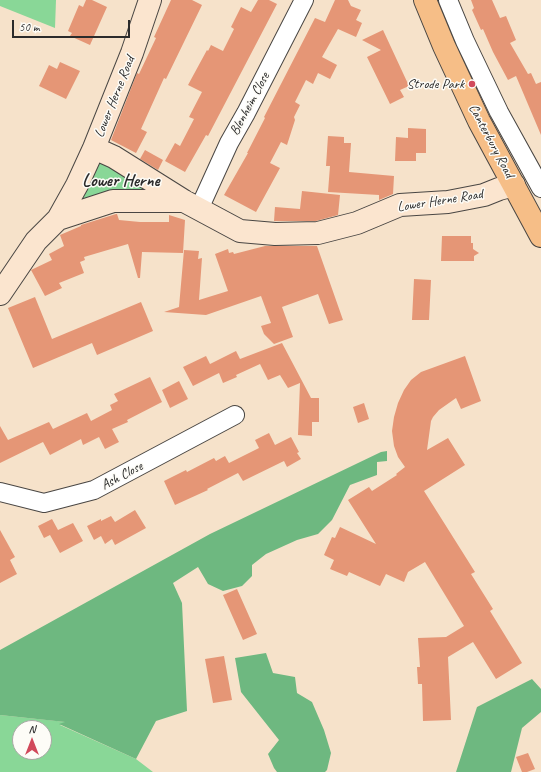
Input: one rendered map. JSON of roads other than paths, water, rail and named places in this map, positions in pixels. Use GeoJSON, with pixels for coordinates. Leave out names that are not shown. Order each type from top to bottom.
{"type":"FeatureCollection","features":[{"type":"Feature","properties":{"kind":"main road","name":"Canterbury Road"},"geometry":{"type":"LineString","coordinates":[[425,0],[444,46],[479,121],[541,236]]}},
{"type":"Feature","properties":{"kind":"street","name":"Lower Herne Road"},"geometry":{"type":"LineString","coordinates":[[0,294],[36,242],[58,219],[77,185],[94,148],[132,53],[150,0]]}},
{"type":"Feature","properties":{"kind":"street","name":"Blenheim Close"},"geometry":{"type":"LineString","coordinates":[[192,205],[246,114],[304,0]]}},
{"type":"Feature","properties":{"kind":"street","name":"Canterbury Road"},"geometry":{"type":"LineString","coordinates":[[448,0],[465,41],[499,112],[536,166],[541,188]]}},
{"type":"Feature","properties":{"kind":"street","name":"Lower Herne Road"},"geometry":{"type":"LineString","coordinates":[[94,148],[114,157],[192,205],[240,231],[275,234],[318,233],[357,223],[400,205],[448,202],[484,195],[514,185]]}},
{"type":"Feature","properties":{"kind":"street","name":"Lower Herne Road"},"geometry":{"type":"LineString","coordinates":[[58,219],[113,201],[192,205]]}},
{"type":"Feature","properties":{"kind":"street","name":"Ash Close"},"geometry":{"type":"LineString","coordinates":[[0,492],[44,503],[94,490],[235,415]]}},
{"type":"Feature","properties":{"kind":"place","name":"Strode Park"},"geometry":{"type":"Point","coordinates":[472,84]}},
{"type":"Feature","properties":{"kind":"district","name":"Lower Herne"},"geometry":{"type":"Point","coordinates":[121,181]}}]}
